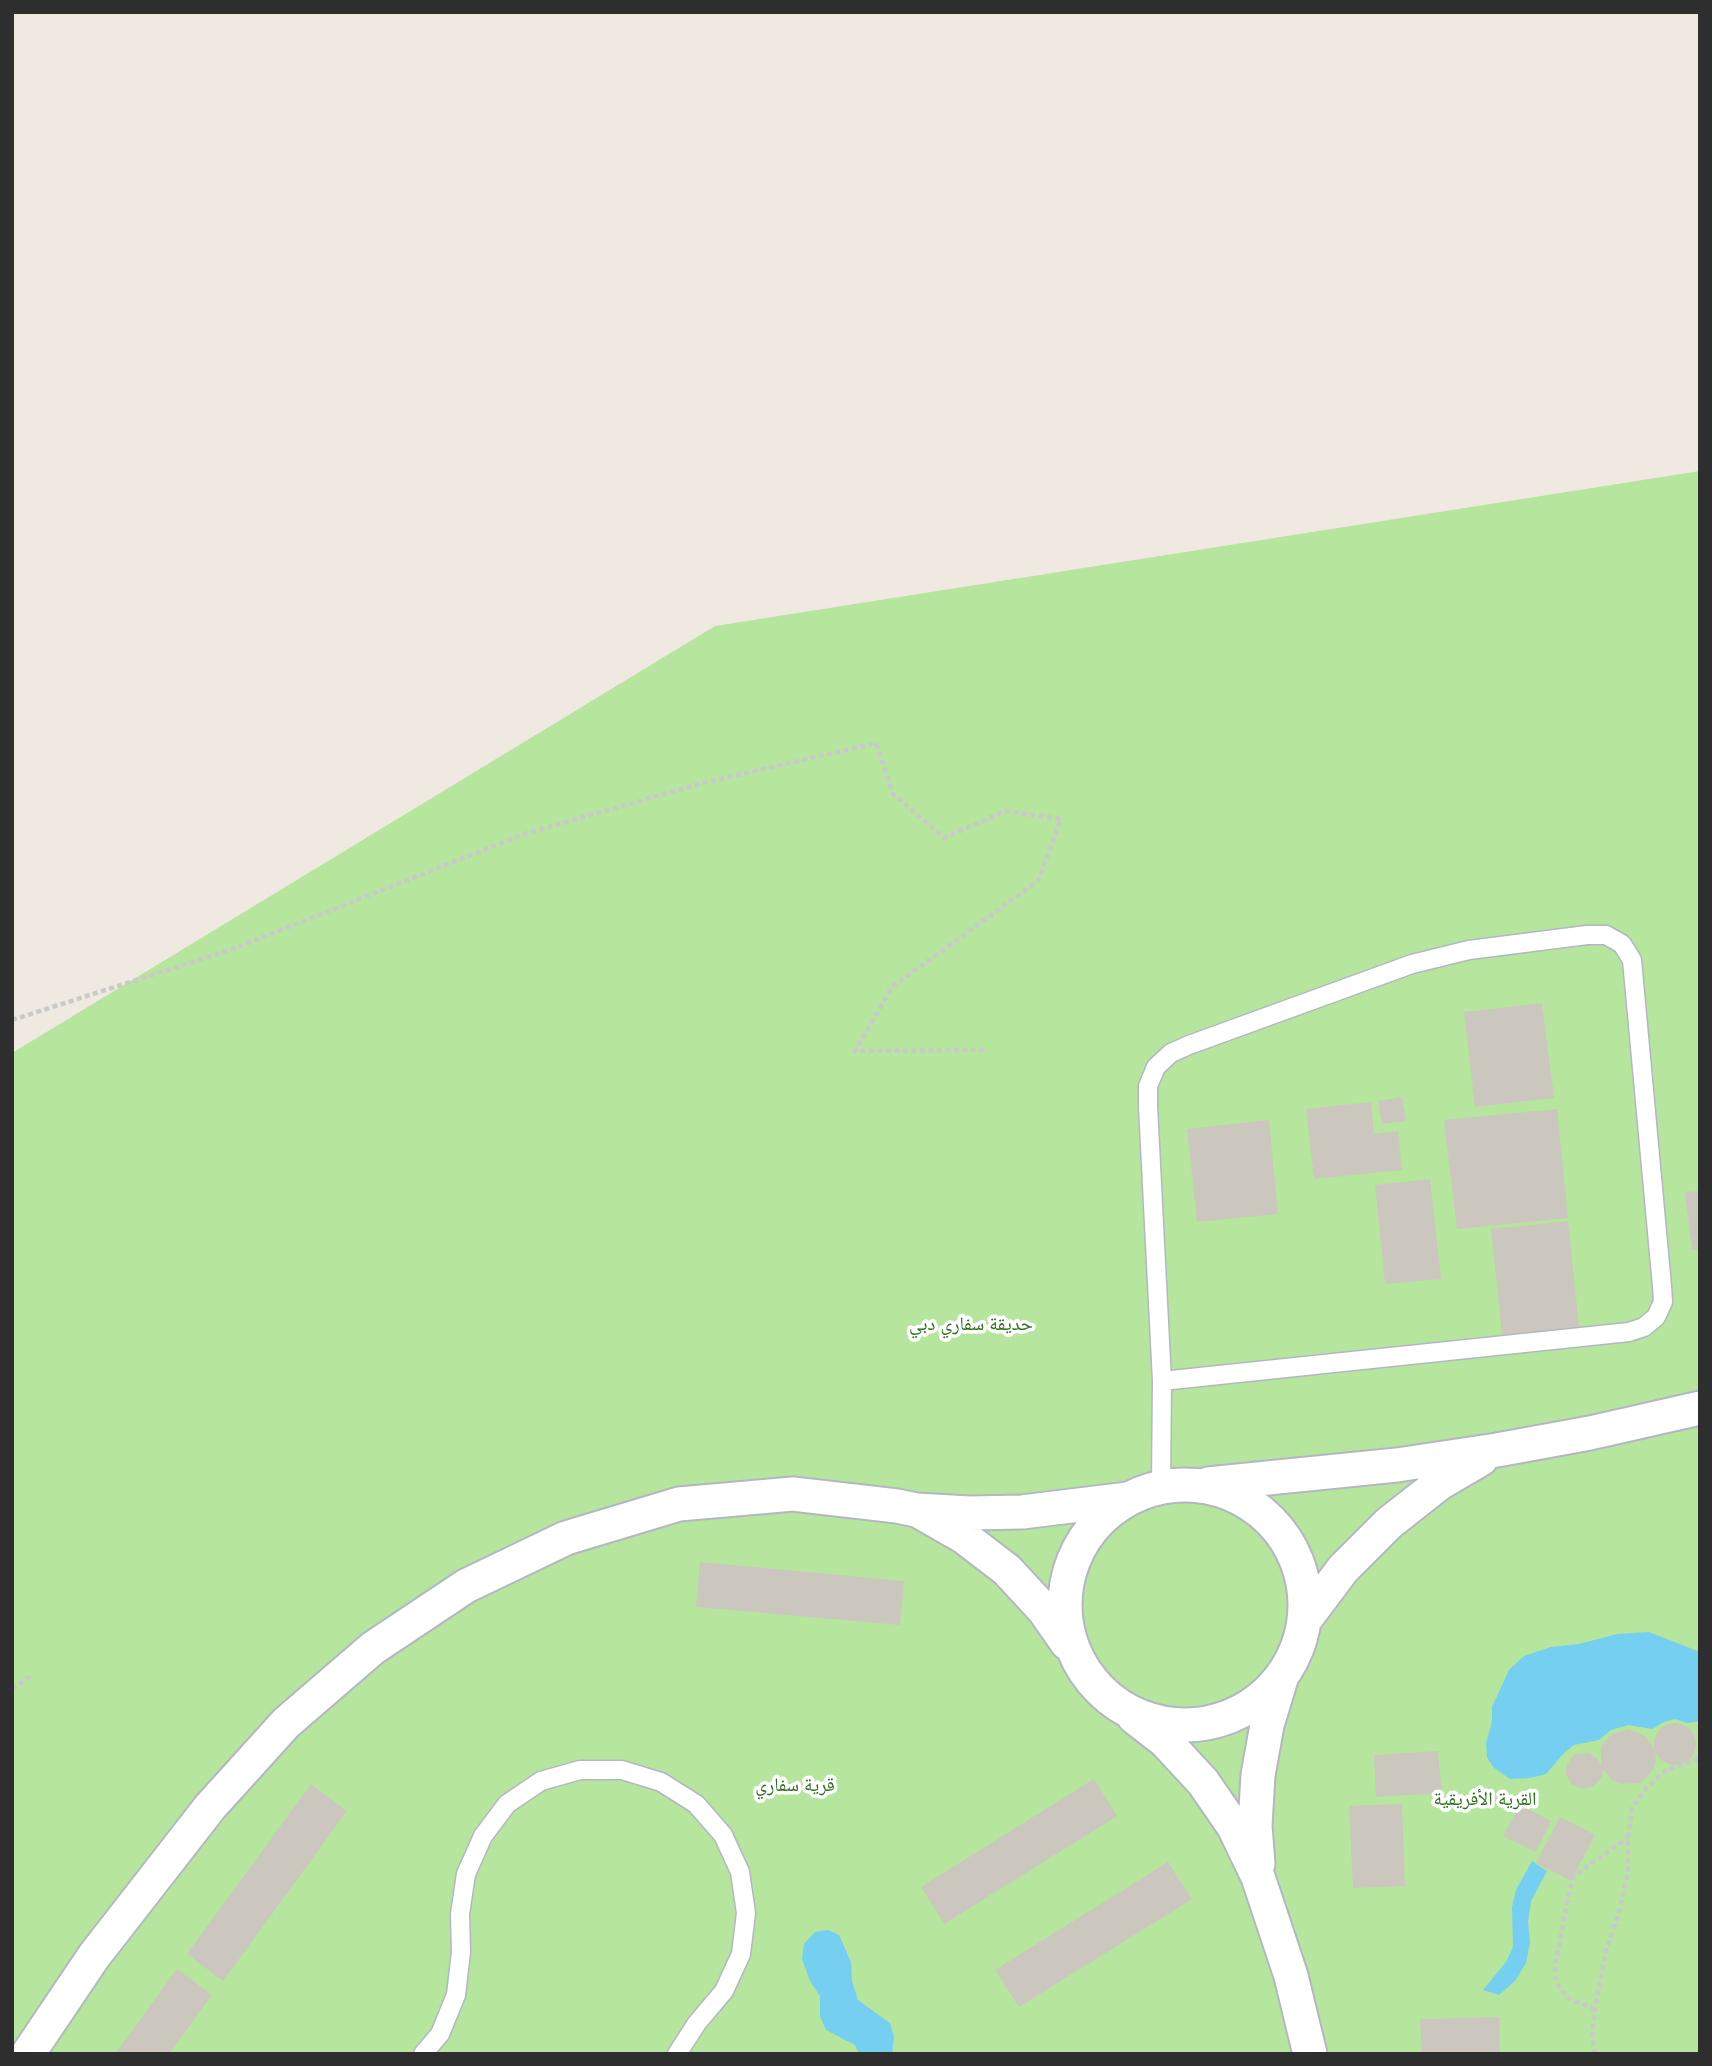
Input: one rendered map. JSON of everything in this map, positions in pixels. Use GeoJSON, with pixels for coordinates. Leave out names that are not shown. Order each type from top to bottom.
{"type":"FeatureCollection","features":[{"type":"Feature","properties":{"kind":"street"},"geometry":{"type":"LineString","coordinates":[[28,2054],[94,1956],[201,1817],[286,1723],[373,1648],[467,1586],[566,1538],[679,1504],[793,1494],[916,1510],[1022,1512],[1128,1499],[1161,1487],[1310,1475],[1497,1450],[1590,1433],[1700,1408]]}},
{"type":"Feature","properties":{"kind":"street"},"geometry":{"type":"LineString","coordinates":[[1304,1621],[1343,1569],[1389,1523],[1440,1483],[1497,1450]]}},
{"type":"Feature","properties":{"kind":"street"},"geometry":{"type":"LineString","coordinates":[[1197,1485],[1228,1493],[1256,1508],[1279,1531],[1296,1559],[1304,1589],[1304,1621],[1296,1650],[1282,1676],[1267,1725],[1258,1775],[1255,1826],[1258,1877]]}},
{"type":"Feature","properties":{"kind":"street"},"geometry":{"type":"LineString","coordinates":[[1075,1654],[1065,1619],[1066,1583],[1077,1549],[1098,1520],[1128,1499]]}},
{"type":"Feature","properties":{"kind":"street"},"geometry":{"type":"LineString","coordinates":[[916,1510],[964,1537],[1007,1570],[1044,1609],[1094,1684],[1165,1741],[1203,1782],[1234,1827],[1258,1877],[1291,1976],[1310,2054]]}},
{"type":"Feature","properties":{"kind":"street"},"geometry":{"type":"LineString","coordinates":[[1122,1707],[1155,1721],[1190,1725],[1225,1718],[1246,1707],[1257,1701],[1282,1676]]}},
{"type":"Feature","properties":{"kind":"lane"},"geometry":{"type":"LineString","coordinates":[[1161,1487],[1162,1381],[1148,1086],[1156,1067],[1171,1053],[1412,964],[1469,950],[1587,935],[1606,935],[1622,944],[1632,960],[1635,978],[1663,1302],[1656,1317],[1644,1328],[1629,1332],[1162,1381]]}},
{"type":"Feature","properties":{"kind":"lane"},"geometry":{"type":"LineString","coordinates":[[423,2054],[440,2034],[456,1995],[461,1952],[460,1914],[466,1874],[484,1836],[507,1804],[541,1781],[580,1770],[622,1769],[661,1782],[696,1804],[723,1835],[740,1872],[746,1913],[741,1954],[724,1991],[697,2023],[677,2054]]}},
{"type":"Feature","properties":{"kind":"path"},"geometry":{"type":"LineString","coordinates":[[12,1020],[233,949],[524,834],[699,783],[876,743],[894,794],[944,838],[1005,811],[1061,819],[1038,881],[892,987],[855,1051],[987,1050]]}},
{"type":"Feature","properties":{"kind":"path"},"geometry":{"type":"LineString","coordinates":[[12,1689],[33,1674]]}},
{"type":"Feature","properties":{"kind":"path"},"geometry":{"type":"LineString","coordinates":[[1594,2054],[1592,2036],[1595,2009],[1606,1951],[1628,1872],[1628,1838],[1632,1808],[1646,1788],[1665,1771],[1700,1758]]}},
{"type":"Feature","properties":{"kind":"path"},"geometry":{"type":"LineString","coordinates":[[1595,2009],[1567,1998],[1556,1981],[1555,1965],[1574,1876],[1628,1838]]}},
{"type":"Feature","properties":{"kind":"green space","name":"حديقة سفاري دبي"},"geometry":{"type":"Polygon","coordinates":[[[1700,471],[1700,2054],[12,2054],[12,1053],[715,626],[1700,471]]]}},
{"type":"Feature","properties":{"kind":"water"},"geometry":{"type":"Polygon","coordinates":[[[1649,1632],[1700,1652],[1700,1721],[1687,1723],[1675,1719],[1652,1729],[1628,1725],[1611,1730],[1599,1740],[1574,1745],[1546,1774],[1530,1778],[1510,1779],[1493,1767],[1487,1757],[1486,1743],[1492,1722],[1492,1707],[1509,1670],[1524,1656],[1551,1647],[1579,1644],[1617,1634],[1649,1632]]]}},
{"type":"Feature","properties":{"kind":"water"},"geometry":{"type":"Polygon","coordinates":[[[1532,1861],[1547,1871],[1531,1901],[1528,1922],[1530,1942],[1526,1963],[1515,1981],[1499,1995],[1483,1990],[1506,1962],[1513,1947],[1512,1907],[1516,1890],[1532,1861]]]}},
{"type":"Feature","properties":{"kind":"water"},"geometry":{"type":"Polygon","coordinates":[[[828,1930],[839,1935],[851,1962],[852,1981],[858,2000],[890,2023],[894,2037],[892,2054],[859,2054],[855,2045],[826,2030],[820,2016],[820,1996],[810,1981],[802,1959],[804,1944],[815,1932],[828,1930]]]}},
{"type":"Feature","properties":{"kind":"building"},"geometry":{"type":"Polygon","coordinates":[[[1542,1003],[1554,1098],[1475,1107],[1464,1012],[1542,1003]]]}},
{"type":"Feature","properties":{"kind":"building"},"geometry":{"type":"Polygon","coordinates":[[[1402,1097],[1406,1121],[1382,1124],[1378,1101],[1402,1097]]]}},
{"type":"Feature","properties":{"kind":"building"},"geometry":{"type":"Polygon","coordinates":[[[1371,1102],[1374,1134],[1398,1131],[1402,1170],[1314,1179],[1306,1109],[1371,1102]]]}},
{"type":"Feature","properties":{"kind":"building"},"geometry":{"type":"Polygon","coordinates":[[[1557,1109],[1568,1218],[1457,1229],[1444,1120],[1557,1109]]]}},
{"type":"Feature","properties":{"kind":"building"},"geometry":{"type":"Polygon","coordinates":[[[1269,1120],[1278,1214],[1197,1222],[1187,1129],[1269,1120]]]}},
{"type":"Feature","properties":{"kind":"building"},"geometry":{"type":"Polygon","coordinates":[[[1430,1179],[1441,1279],[1385,1284],[1375,1185],[1430,1179]]]}},
{"type":"Feature","properties":{"kind":"building"},"geometry":{"type":"Polygon","coordinates":[[[1700,1191],[1700,1249],[1692,1250],[1685,1192],[1700,1191]]]}},
{"type":"Feature","properties":{"kind":"building"},"geometry":{"type":"Polygon","coordinates":[[[1568,1221],[1579,1327],[1502,1335],[1491,1229],[1568,1221]]]}},
{"type":"Feature","properties":{"kind":"building"},"geometry":{"type":"Polygon","coordinates":[[[700,1562],[904,1581],[900,1625],[696,1607],[700,1562]]]}},
{"type":"Feature","properties":{"kind":"building"},"geometry":{"type":"Polygon","coordinates":[[[1675,1723],[1690,1729],[1696,1744],[1690,1759],[1675,1765],[1660,1759],[1654,1744],[1660,1729],[1675,1723]]]}},
{"type":"Feature","properties":{"kind":"building"},"geometry":{"type":"Polygon","coordinates":[[[1629,1729],[1645,1736],[1655,1750],[1656,1760],[1647,1777],[1640,1783],[1621,1784],[1612,1780],[1603,1769],[1602,1777],[1594,1786],[1582,1789],[1571,1784],[1566,1767],[1572,1757],[1589,1753],[1598,1759],[1601,1765],[1601,1747],[1606,1740],[1612,1734],[1629,1729]]]}},
{"type":"Feature","properties":{"kind":"building"},"geometry":{"type":"Polygon","coordinates":[[[1438,1751],[1442,1793],[1376,1797],[1374,1755],[1438,1751]]]}},
{"type":"Feature","properties":{"kind":"building"},"geometry":{"type":"Polygon","coordinates":[[[1094,1779],[1117,1816],[944,1924],[921,1887],[1094,1779]]]}},
{"type":"Feature","properties":{"kind":"building"},"geometry":{"type":"Polygon","coordinates":[[[311,1784],[347,1811],[223,1981],[187,1954],[311,1784]]]}},
{"type":"Feature","properties":{"kind":"building"},"geometry":{"type":"Polygon","coordinates":[[[1402,1804],[1405,1886],[1353,1888],[1349,1806],[1402,1804]]]}},
{"type":"Feature","properties":{"kind":"building"},"geometry":{"type":"Polygon","coordinates":[[[1520,1805],[1551,1821],[1536,1852],[1503,1836],[1520,1805]]]}},
{"type":"Feature","properties":{"kind":"building"},"geometry":{"type":"Polygon","coordinates":[[[1560,1817],[1595,1835],[1571,1881],[1536,1863],[1560,1817]]]}},
{"type":"Feature","properties":{"kind":"building"},"geometry":{"type":"Polygon","coordinates":[[[1168,1862],[1192,1899],[1019,2007],[995,1970],[1168,1862]]]}},
{"type":"Feature","properties":{"kind":"building"},"geometry":{"type":"Polygon","coordinates":[[[177,1969],[212,1995],[169,2054],[115,2054],[177,1969]]]}},
{"type":"Feature","properties":{"kind":"building"},"geometry":{"type":"Polygon","coordinates":[[[1499,2017],[1500,2054],[1422,2054],[1420,2019],[1499,2017]]]}},
{"type":"Feature","properties":{"kind":"park label","name":"قرية سفاري"},"geometry":{"type":"Point","coordinates":[795,1785]}},
{"type":"Feature","properties":{"kind":"park label","name":"القرية الأفريقية"},"geometry":{"type":"Point","coordinates":[1485,1799]}}]}
